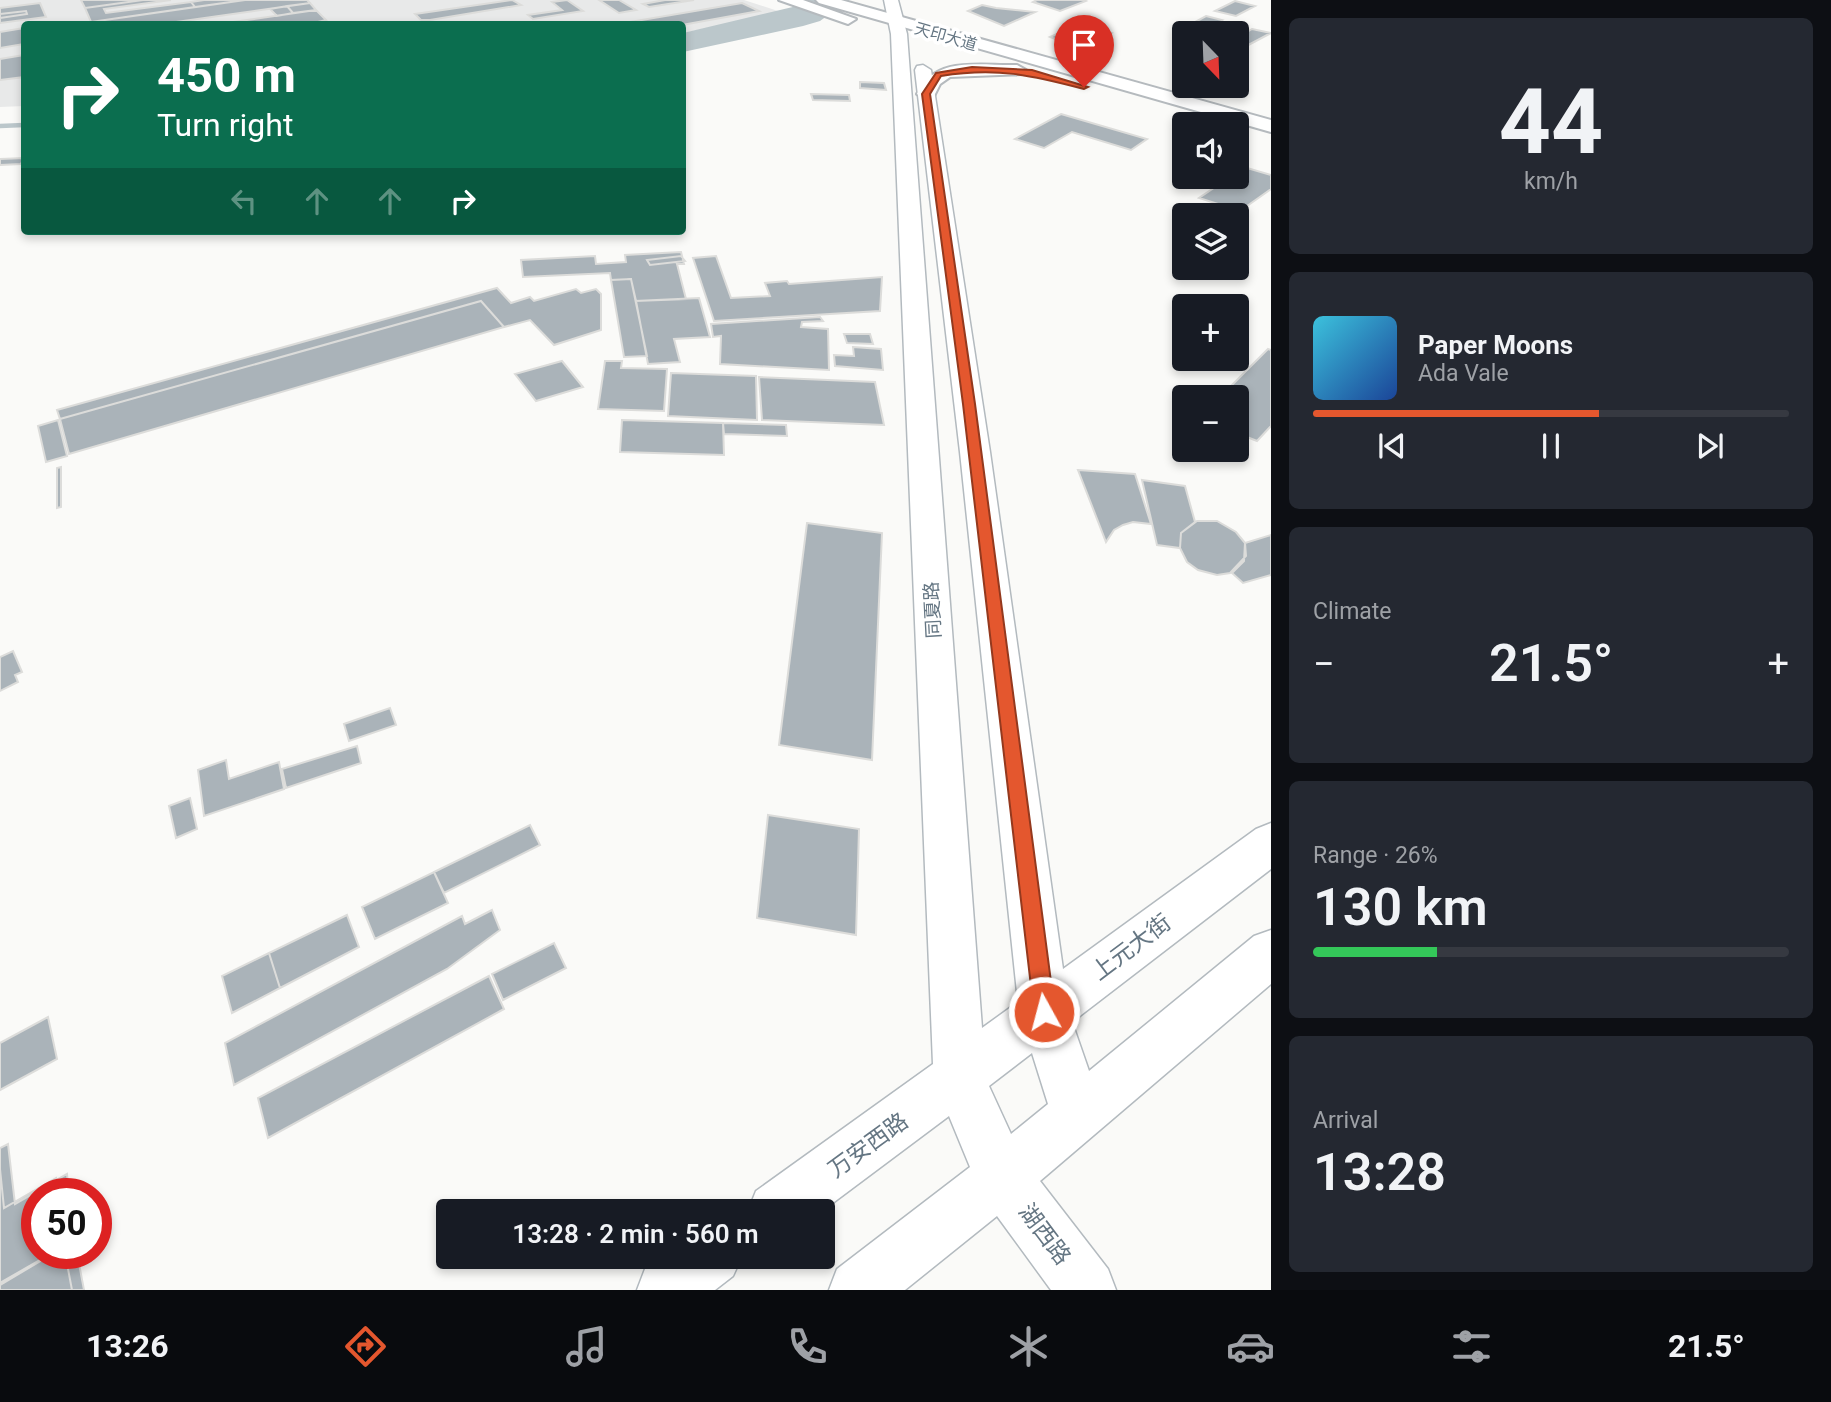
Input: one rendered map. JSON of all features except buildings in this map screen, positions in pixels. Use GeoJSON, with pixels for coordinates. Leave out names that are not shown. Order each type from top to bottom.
{"type":"FeatureCollection","features":[{"type":"Feature","properties":{"kind":"main road","name":"天印大道"},"geometry":{"type":"LineString","coordinates":[[787,0],[840,11],[1032,72],[1172,112]]}},
{"type":"Feature","properties":{"kind":"main road","name":"天印大道"},"geometry":{"type":"LineString","coordinates":[[824,0],[840,11]]}},
{"type":"Feature","properties":{"kind":"main road"},"geometry":{"type":"LineString","coordinates":[[891,0],[907,31],[926,94],[971,416],[1044,1012],[1077,1112]]}},
{"type":"Feature","properties":{"kind":"main road"},"geometry":{"type":"LineString","coordinates":[[907,31],[911,9]]}},
{"type":"Feature","properties":{"kind":"main road","name":"天印大道"},"geometry":{"type":"LineString","coordinates":[[907,31],[1271,126]]}},
{"type":"Feature","properties":{"kind":"main road","name":"同夏路"},"geometry":{"type":"LineString","coordinates":[[907,31],[960,1080],[1002,1177]]}},
{"type":"Feature","properties":{"kind":"main road"},"geometry":{"type":"LineString","coordinates":[[926,94],[932,81],[946,72],[994,68],[1032,72]]}},
{"type":"Feature","properties":{"kind":"main road"},"geometry":{"type":"LineString","coordinates":[[1249,134],[1271,140]]}},
{"type":"Feature","properties":{"kind":"main road","name":"上元大街"},"geometry":{"type":"LineString","coordinates":[[960,1080],[1044,1012],[1271,843]]}},
{"type":"Feature","properties":{"kind":"main road"},"geometry":{"type":"LineString","coordinates":[[858,1290],[1002,1177],[1271,953]]}},
{"type":"Feature","properties":{"kind":"main road","name":"万安西路"},"geometry":{"type":"LineString","coordinates":[[793,1199],[960,1080]]}},
{"type":"Feature","properties":{"kind":"main road","name":"湖西路"},"geometry":{"type":"LineString","coordinates":[[1002,1177],[1087,1290]]}},
{"type":"Feature","properties":{"kind":"main road"},"geometry":{"type":"LineString","coordinates":[[666,1290],[695,1269]]}},
{"type":"Feature","properties":{"kind":"shaded area"},"geometry":{"type":"Polygon","coordinates":[[[0,0],[744,0],[781,12],[686,32],[686,21],[21,21],[21,106],[0,107],[0,0]]]}},
{"type":"Feature","properties":{"kind":"shaded area"},"geometry":{"type":"Polygon","coordinates":[[[807,0],[849,0],[820,21],[686,51],[686,32],[797,6],[807,0]]]}},
{"type":"Feature","properties":{"kind":"waterway"},"geometry":{"type":"LineString","coordinates":[[0,126],[21,125]]}},
{"type":"Feature","properties":{"kind":"route"},"geometry":{"type":"LineString","coordinates":[[1044,1012],[969,404],[926,94],[938,75],[958,69],[1032,72],[1084,87]]}}]}
